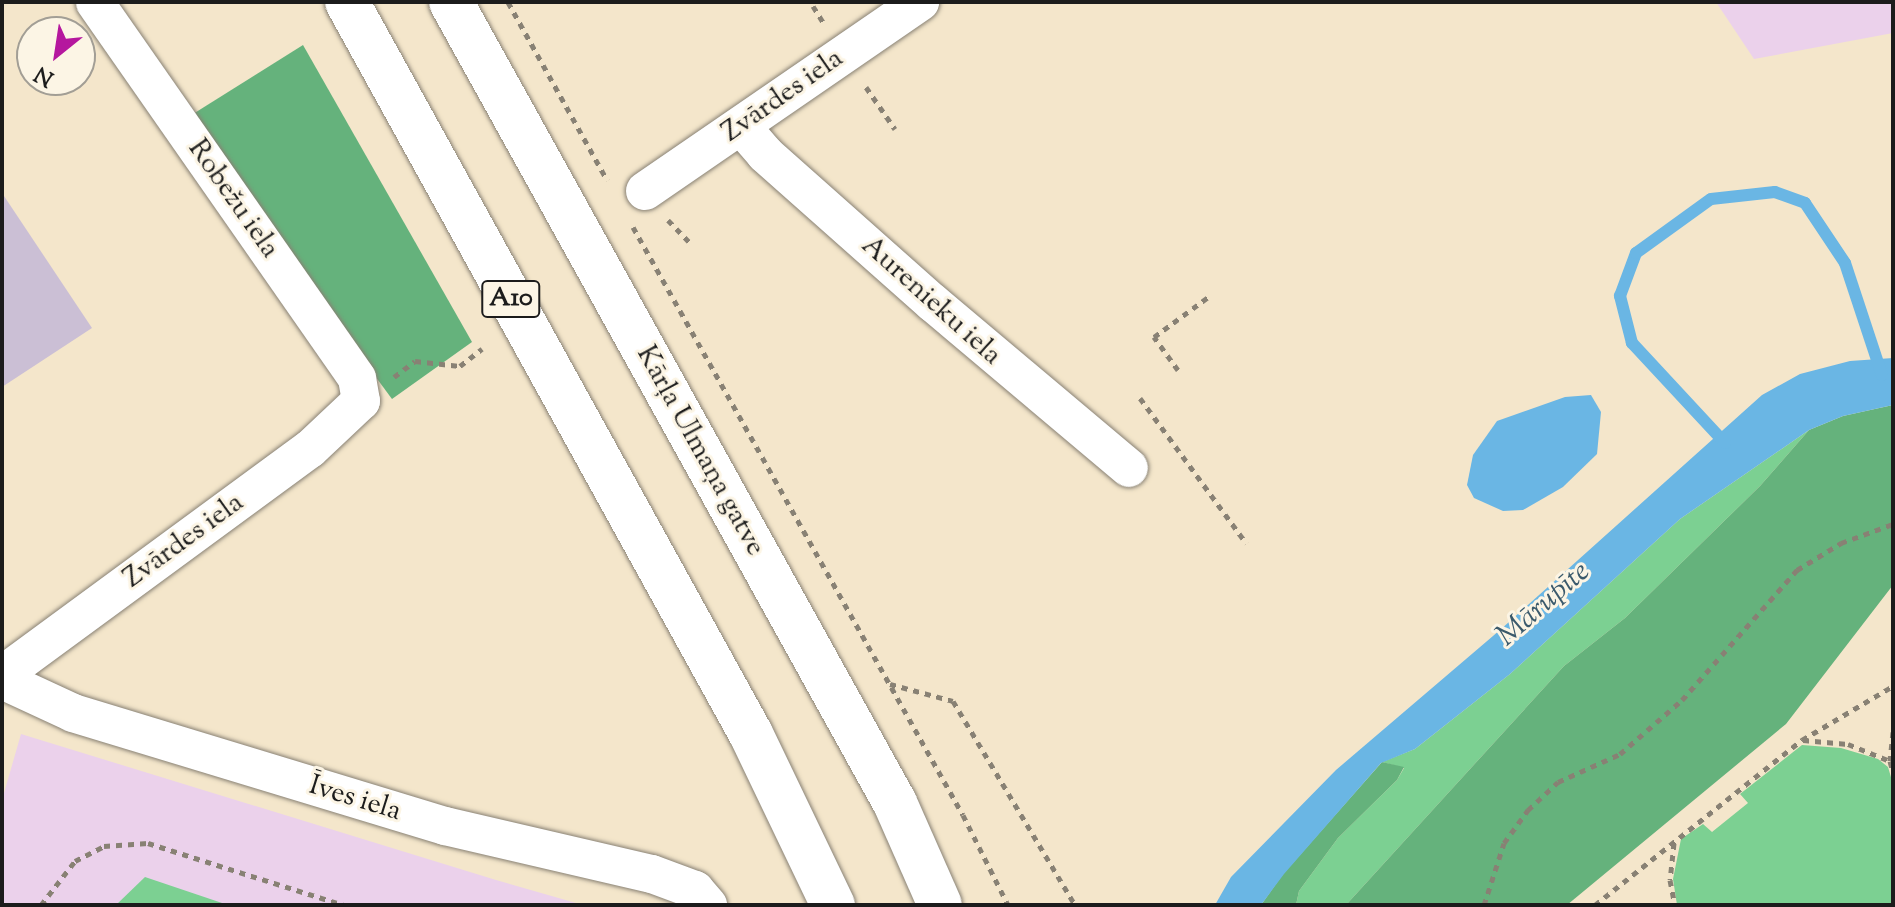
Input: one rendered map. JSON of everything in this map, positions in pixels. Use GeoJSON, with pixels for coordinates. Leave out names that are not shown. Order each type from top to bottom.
{"type":"FeatureCollection","features":[{"type":"Feature","properties":{"kind":"highway","name":"A10"},"geometry":{"type":"LineString","coordinates":[[347,2],[751,734],[833,905]]}},
{"type":"Feature","properties":{"kind":"highway","name":"Kārļa Ulmaņa gatve"},"geometry":{"type":"LineString","coordinates":[[451,2],[895,803],[940,905]]}},
{"type":"Feature","properties":{"kind":"street","name":"Robežu iela"},"geometry":{"type":"LineString","coordinates":[[95,2],[357,378],[361,401]]}},
{"type":"Feature","properties":{"kind":"street","name":"Zvārdes iela"},"geometry":{"type":"LineString","coordinates":[[630,202],[920,2]]}},
{"type":"Feature","properties":{"kind":"street","name":"Aurenieku iela"},"geometry":{"type":"LineString","coordinates":[[741,126],[765,154],[975,341],[1129,468]]}},
{"type":"Feature","properties":{"kind":"street","name":"Zvārdes iela"},"geometry":{"type":"LineString","coordinates":[[2,678],[310,449],[361,401]]}},
{"type":"Feature","properties":{"kind":"street","name":"Īves iela"},"geometry":{"type":"LineString","coordinates":[[2,678],[73,713],[445,826],[652,874],[695,890],[708,905]]}},
{"type":"Feature","properties":{"kind":"path"},"geometry":{"type":"LineString","coordinates":[[508,2],[630,202],[889,684],[963,815],[1008,905]]}},
{"type":"Feature","properties":{"kind":"path"},"geometry":{"type":"LineString","coordinates":[[1178,370],[1154,337],[1208,297]]}},
{"type":"Feature","properties":{"kind":"path"},"geometry":{"type":"LineString","coordinates":[[361,401],[415,361],[460,366],[482,349]]}},
{"type":"Feature","properties":{"kind":"path"},"geometry":{"type":"LineString","coordinates":[[1140,398],[1246,543]]}},
{"type":"Feature","properties":{"kind":"path"},"geometry":{"type":"LineString","coordinates":[[1484,905],[1504,843],[1528,810],[1558,782],[1620,754],[1682,700],[1797,570],[1841,543],[1893,524]]}},
{"type":"Feature","properties":{"kind":"path"},"geometry":{"type":"LineString","coordinates":[[889,684],[953,701],[1075,905]]}},
{"type":"Feature","properties":{"kind":"path"},"geometry":{"type":"LineString","coordinates":[[1595,905],[1802,740],[1893,686]]}},
{"type":"Feature","properties":{"kind":"path"},"geometry":{"type":"LineString","coordinates":[[1893,732],[1890,761],[1893,772]]}},
{"type":"Feature","properties":{"kind":"path"},"geometry":{"type":"LineString","coordinates":[[1802,740],[1848,744],[1890,761]]}},
{"type":"Feature","properties":{"kind":"path"},"geometry":{"type":"LineString","coordinates":[[1674,842],[1670,880],[1675,905]]}},
{"type":"Feature","properties":{"kind":"path"},"geometry":{"type":"LineString","coordinates":[[41,905],[75,861],[104,846],[148,843],[343,905]]}},
{"type":"Feature","properties":{"kind":"shaded area"},"geometry":{"type":"Polygon","coordinates":[[[1716,2],[1893,2],[1893,33],[1754,59],[1716,2]]]}},
{"type":"Feature","properties":{"kind":"shaded area"},"geometry":{"type":"Polygon","coordinates":[[[2,193],[92,328],[2,387],[2,193]]]}},
{"type":"Feature","properties":{"kind":"shaded area"},"geometry":{"type":"Polygon","coordinates":[[[21,734],[583,905],[2,905],[2,800],[21,734]]]}},
{"type":"Feature","properties":{"kind":"green space"},"geometry":{"type":"Polygon","coordinates":[[[303,45],[472,342],[392,399],[185,119],[303,45]]]}},
{"type":"Feature","properties":{"kind":"green space"},"geometry":{"type":"Polygon","coordinates":[[[1893,405],[1893,585],[1786,724],[1567,905],[1346,905],[1564,666],[1625,618],[1760,486],[1809,430],[1843,416],[1893,405]]]}},
{"type":"Feature","properties":{"kind":"green space"},"geometry":{"type":"Polygon","coordinates":[[[1809,430],[1760,486],[1625,618],[1564,666],[1346,905],[1296,905],[1299,891],[1338,838],[1397,780],[1404,768],[1382,762],[1415,749],[1510,674],[1680,519],[1809,430]]]}},
{"type":"Feature","properties":{"kind":"green space"},"geometry":{"type":"Polygon","coordinates":[[[1802,745],[1841,748],[1878,759],[1888,767],[1893,784],[1893,905],[1677,905],[1673,879],[1681,839],[1703,824],[1712,832],[1748,803],[1740,794],[1802,745]]]}},
{"type":"Feature","properties":{"kind":"green space"},"geometry":{"type":"Polygon","coordinates":[[[1382,762],[1404,767],[1397,780],[1338,838],[1299,891],[1296,905],[1261,905],[1283,874],[1382,762]]]}},
{"type":"Feature","properties":{"kind":"green space"},"geometry":{"type":"Polygon","coordinates":[[[145,877],[228,905],[116,905],[145,877]]]}},
{"type":"Feature","properties":{"kind":"water","name":"Mārupīte"},"geometry":{"type":"Polygon","coordinates":[[[1893,358],[1893,405],[1843,416],[1809,430],[1680,519],[1510,674],[1415,749],[1381,763],[1284,874],[1261,905],[1215,905],[1231,877],[1336,770],[1500,630],[1762,395],[1800,374],[1850,361],[1893,358]]]}},
{"type":"Feature","properties":{"kind":"water"},"geometry":{"type":"Polygon","coordinates":[[[1591,395],[1601,412],[1597,454],[1563,487],[1523,510],[1503,511],[1474,498],[1467,485],[1473,455],[1497,421],[1565,397],[1591,395]]]}},
{"type":"Feature","properties":{"kind":"waterway"},"geometry":{"type":"LineString","coordinates":[[1725,443],[1632,343],[1620,296],[1636,253],[1711,199],[1775,192],[1805,203],[1845,263],[1882,375]]}}]}
